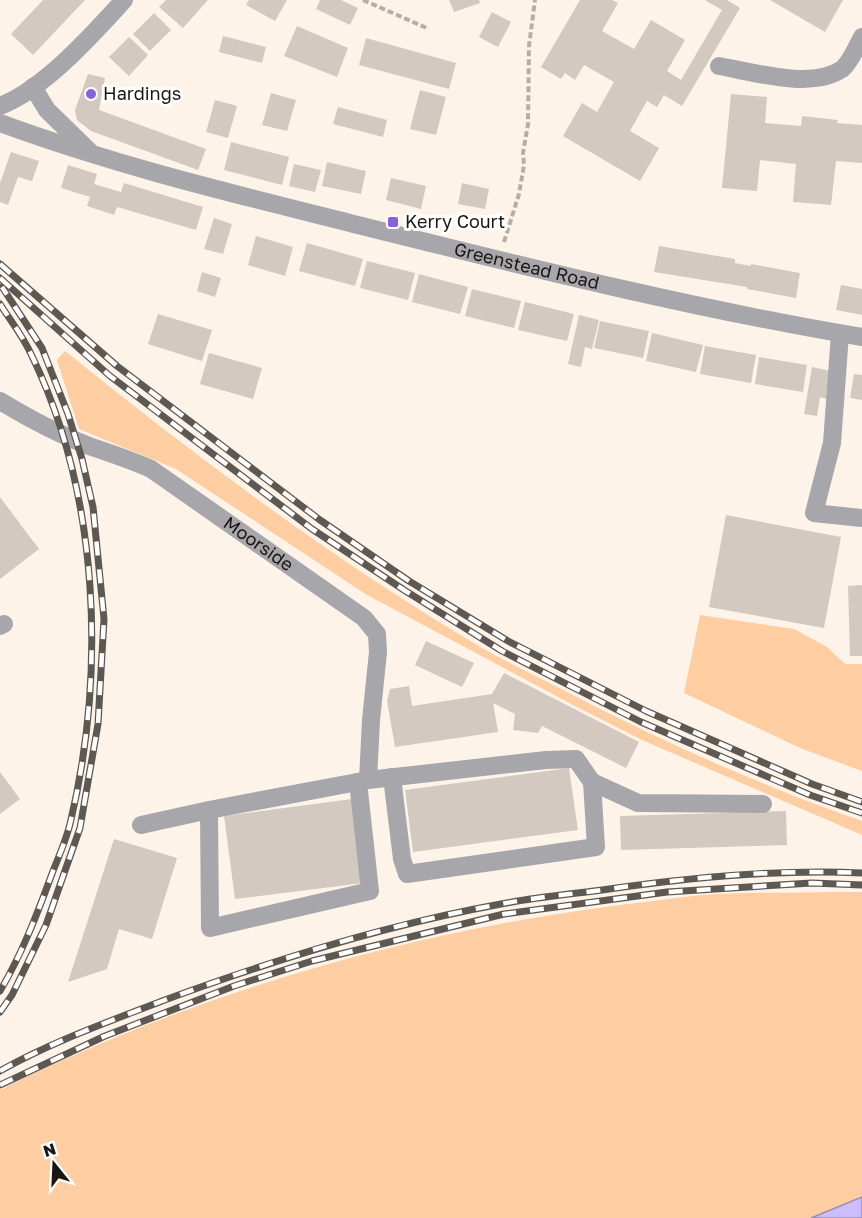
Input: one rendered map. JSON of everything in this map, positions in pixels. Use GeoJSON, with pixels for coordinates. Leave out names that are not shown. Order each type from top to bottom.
{"type":"FeatureCollection","features":[{"type":"Feature","properties":{"kind":"street"},"geometry":{"type":"LineString","coordinates":[[0,106],[33,87],[82,46],[124,0]]}},
{"type":"Feature","properties":{"kind":"street"},"geometry":{"type":"LineString","coordinates":[[719,66],[784,78],[821,78],[843,68],[862,38]]}},
{"type":"Feature","properties":{"kind":"street","name":"Greenstead Road"},"geometry":{"type":"LineString","coordinates":[[33,87],[47,110],[90,153]]}},
{"type":"Feature","properties":{"kind":"street","name":"Greenstead Road"},"geometry":{"type":"LineString","coordinates":[[0,123],[149,172],[499,260],[776,323],[862,337]]}},
{"type":"Feature","properties":{"kind":"street"},"geometry":{"type":"LineString","coordinates":[[840,334],[832,443],[814,513],[862,518]]}},
{"type":"Feature","properties":{"kind":"street","name":"Moorside"},"geometry":{"type":"LineString","coordinates":[[0,401],[41,424],[151,469],[364,618],[377,634],[378,652],[363,781],[370,891],[210,928],[209,810]]}},
{"type":"Feature","properties":{"kind":"street"},"geometry":{"type":"LineString","coordinates":[[141,825],[363,781],[546,760],[576,759],[592,782],[638,803],[763,804]]}},
{"type":"Feature","properties":{"kind":"street"},"geometry":{"type":"LineString","coordinates":[[392,777],[402,859],[407,874],[596,847],[592,782]]}},
{"type":"Feature","properties":{"kind":"path"},"geometry":{"type":"LineString","coordinates":[[363,0],[429,29]]}},
{"type":"Feature","properties":{"kind":"path"},"geometry":{"type":"LineString","coordinates":[[499,260],[519,194],[524,165],[523,153],[528,124],[529,46],[534,0]]}},
{"type":"Feature","properties":{"kind":"shaded area"},"geometry":{"type":"Polygon","coordinates":[[[65,351],[269,508],[429,616],[505,661],[642,730],[714,763],[862,821],[862,835],[642,740],[573,705],[367,595],[176,469],[79,429],[57,360],[65,351]]]}},
{"type":"Feature","properties":{"kind":"shaded area"},"geometry":{"type":"Polygon","coordinates":[[[700,615],[794,629],[827,647],[845,664],[862,664],[862,771],[800,748],[684,693],[700,615]]]}},
{"type":"Feature","properties":{"kind":"shaded area"},"geometry":{"type":"Polygon","coordinates":[[[862,892],[862,1218],[0,1218],[0,1090],[148,1024],[224,996],[381,950],[540,917],[701,895],[862,892]]]}},
{"type":"Feature","properties":{"kind":"shaded area"},"geometry":{"type":"Polygon","coordinates":[[[862,1197],[862,1218],[811,1218],[862,1197]]]}},
{"type":"Feature","properties":{"kind":"building"},"geometry":{"type":"Polygon","coordinates":[[[43,0],[85,0],[33,55],[11,34],[43,0]]]}},
{"type":"Feature","properties":{"kind":"building"},"geometry":{"type":"Polygon","coordinates":[[[166,0],[208,0],[183,28],[159,7],[166,0]]]}},
{"type":"Feature","properties":{"kind":"building"},"geometry":{"type":"Polygon","coordinates":[[[249,0],[287,0],[275,21],[246,5],[249,0]]]}},
{"type":"Feature","properties":{"kind":"building"},"geometry":{"type":"Polygon","coordinates":[[[320,0],[341,0],[358,8],[350,25],[316,9],[320,0]]]}},
{"type":"Feature","properties":{"kind":"building"},"geometry":{"type":"Polygon","coordinates":[[[449,0],[479,0],[480,3],[454,12],[449,0]]]}},
{"type":"Feature","properties":{"kind":"building"},"geometry":{"type":"Polygon","coordinates":[[[580,0],[612,0],[618,3],[602,31],[634,49],[651,20],[685,40],[667,71],[681,80],[722,10],[705,0],[727,0],[740,8],[682,106],[664,95],[657,107],[647,101],[630,131],[659,148],[640,181],[563,136],[582,103],[597,112],[614,82],[584,65],[575,80],[565,73],[561,79],[541,67],[580,0]]]}},
{"type":"Feature","properties":{"kind":"building"},"geometry":{"type":"Polygon","coordinates":[[[770,0],[843,0],[825,32],[770,0]]]}},
{"type":"Feature","properties":{"kind":"building"},"geometry":{"type":"Polygon","coordinates":[[[492,12],[511,22],[498,47],[479,37],[492,12]]]}},
{"type":"Feature","properties":{"kind":"building"},"geometry":{"type":"Polygon","coordinates":[[[154,13],[171,30],[150,51],[133,34],[154,13]]]}},
{"type":"Feature","properties":{"kind":"building"},"geometry":{"type":"Polygon","coordinates":[[[297,26],[348,48],[337,77],[284,56],[297,26]]]}},
{"type":"Feature","properties":{"kind":"building"},"geometry":{"type":"Polygon","coordinates":[[[223,36],[266,47],[262,63],[219,52],[223,36]]]}},
{"type":"Feature","properties":{"kind":"building"},"geometry":{"type":"Polygon","coordinates":[[[129,37],[148,55],[129,76],[109,57],[129,37]]]}},
{"type":"Feature","properties":{"kind":"building"},"geometry":{"type":"Polygon","coordinates":[[[366,38],[456,63],[449,89],[359,65],[366,38]]]}},
{"type":"Feature","properties":{"kind":"building"},"geometry":{"type":"Polygon","coordinates":[[[88,74],[105,78],[99,110],[206,149],[198,170],[91,131],[77,120],[75,110],[88,74]]]}},
{"type":"Feature","properties":{"kind":"building"},"geometry":{"type":"Polygon","coordinates":[[[420,90],[446,97],[436,135],[410,129],[420,90]]]}},
{"type":"Feature","properties":{"kind":"building"},"geometry":{"type":"Polygon","coordinates":[[[271,93],[296,100],[287,131],[262,125],[271,93]]]}},
{"type":"Feature","properties":{"kind":"building"},"geometry":{"type":"Polygon","coordinates":[[[731,94],[767,97],[765,123],[801,126],[802,116],[862,125],[862,163],[836,161],[831,205],[793,202],[796,164],[760,160],[757,191],[722,188],[731,94]]]}},
{"type":"Feature","properties":{"kind":"building"},"geometry":{"type":"Polygon","coordinates":[[[215,100],[237,106],[228,138],[206,132],[215,100]]]}},
{"type":"Feature","properties":{"kind":"building"},"geometry":{"type":"Polygon","coordinates":[[[338,107],[387,120],[383,137],[333,124],[338,107]]]}},
{"type":"Feature","properties":{"kind":"building"},"geometry":{"type":"Polygon","coordinates":[[[231,142],[289,157],[282,185],[224,170],[231,142]]]}},
{"type":"Feature","properties":{"kind":"building"},"geometry":{"type":"Polygon","coordinates":[[[11,152],[39,161],[32,181],[18,177],[8,205],[0,202],[0,183],[11,152]]]}},
{"type":"Feature","properties":{"kind":"building"},"geometry":{"type":"Polygon","coordinates":[[[327,162],[366,171],[361,194],[322,186],[327,162]]]}},
{"type":"Feature","properties":{"kind":"building"},"geometry":{"type":"Polygon","coordinates":[[[294,164],[321,170],[315,192],[289,186],[294,164]]]}},
{"type":"Feature","properties":{"kind":"building"},"geometry":{"type":"Polygon","coordinates":[[[68,165],[97,174],[94,184],[121,192],[124,183],[203,207],[196,230],[117,207],[114,215],[87,206],[90,197],[61,188],[68,165]]]}},
{"type":"Feature","properties":{"kind":"building"},"geometry":{"type":"Polygon","coordinates":[[[391,178],[426,186],[421,209],[386,200],[391,178]]]}},
{"type":"Feature","properties":{"kind":"building"},"geometry":{"type":"Polygon","coordinates":[[[462,183],[489,189],[485,209],[458,204],[462,183]]]}},
{"type":"Feature","properties":{"kind":"building"},"geometry":{"type":"Polygon","coordinates":[[[214,218],[232,224],[223,254],[204,249],[214,218]]]}},
{"type":"Feature","properties":{"kind":"building"},"geometry":{"type":"Polygon","coordinates":[[[256,236],[293,247],[285,276],[248,265],[256,236]]]}},
{"type":"Feature","properties":{"kind":"building"},"geometry":{"type":"Polygon","coordinates":[[[307,243],[363,259],[355,286],[299,271],[307,243]]]}},
{"type":"Feature","properties":{"kind":"building"},"geometry":{"type":"Polygon","coordinates":[[[659,246],[735,259],[735,263],[800,273],[796,298],[747,289],[747,287],[654,272],[659,246]]]}},
{"type":"Feature","properties":{"kind":"building"},"geometry":{"type":"Polygon","coordinates":[[[367,261],[415,273],[408,300],[360,288],[367,261]]]}},
{"type":"Feature","properties":{"kind":"building"},"geometry":{"type":"Polygon","coordinates":[[[202,272],[221,278],[215,297],[197,291],[202,272]]]}},
{"type":"Feature","properties":{"kind":"building"},"geometry":{"type":"Polygon","coordinates":[[[419,274],[468,287],[460,314],[412,302],[419,274]]]}},
{"type":"Feature","properties":{"kind":"building"},"geometry":{"type":"Polygon","coordinates":[[[841,285],[862,289],[862,315],[836,310],[841,285]]]}},
{"type":"Feature","properties":{"kind":"building"},"geometry":{"type":"Polygon","coordinates":[[[472,289],[521,301],[514,328],[465,316],[472,289]]]}},
{"type":"Feature","properties":{"kind":"building"},"geometry":{"type":"Polygon","coordinates":[[[525,302],[574,314],[567,341],[518,330],[525,302]]]}},
{"type":"Feature","properties":{"kind":"building"},"geometry":{"type":"Polygon","coordinates":[[[158,314],[212,330],[202,361],[148,344],[158,314]]]}},
{"type":"Feature","properties":{"kind":"building"},"geometry":{"type":"Polygon","coordinates":[[[579,315],[599,320],[592,349],[585,347],[581,367],[568,364],[579,315]]]}},
{"type":"Feature","properties":{"kind":"building"},"geometry":{"type":"Polygon","coordinates":[[[600,321],[649,331],[643,358],[594,348],[600,321]]]}},
{"type":"Feature","properties":{"kind":"building"},"geometry":{"type":"Polygon","coordinates":[[[652,333],[703,345],[696,372],[646,361],[652,333]]]}},
{"type":"Feature","properties":{"kind":"building"},"geometry":{"type":"Polygon","coordinates":[[[705,346],[756,355],[751,383],[700,374],[705,346]]]}},
{"type":"Feature","properties":{"kind":"building"},"geometry":{"type":"Polygon","coordinates":[[[209,353],[262,368],[253,399],[200,384],[209,353]]]}},
{"type":"Feature","properties":{"kind":"building"},"geometry":{"type":"Polygon","coordinates":[[[759,357],[807,365],[803,392],[755,384],[759,357]]]}},
{"type":"Feature","properties":{"kind":"building"},"geometry":{"type":"Polygon","coordinates":[[[812,367],[831,371],[827,399],[820,397],[817,416],[804,414],[812,367]]]}},
{"type":"Feature","properties":{"kind":"building"},"geometry":{"type":"Polygon","coordinates":[[[854,374],[862,375],[862,400],[850,398],[854,374]]]}},
{"type":"Feature","properties":{"kind":"building"},"geometry":{"type":"Polygon","coordinates":[[[0,497],[39,549],[0,579],[0,497]]]}},
{"type":"Feature","properties":{"kind":"building"},"geometry":{"type":"Polygon","coordinates":[[[726,515],[841,537],[824,628],[709,607],[726,515]]]}},
{"type":"Feature","properties":{"kind":"building"},"geometry":{"type":"Polygon","coordinates":[[[862,585],[862,656],[850,656],[848,586],[862,585]]]}},
{"type":"Feature","properties":{"kind":"building"},"geometry":{"type":"Polygon","coordinates":[[[426,641],[474,663],[462,687],[415,665],[426,641]]]}},
{"type":"Feature","properties":{"kind":"building"},"geometry":{"type":"Polygon","coordinates":[[[504,673],[639,742],[626,768],[542,726],[538,733],[513,730],[515,714],[493,703],[498,732],[395,747],[387,701],[390,689],[409,686],[412,706],[492,694],[504,673]]]}},
{"type":"Feature","properties":{"kind":"building"},"geometry":{"type":"Polygon","coordinates":[[[569,768],[578,830],[413,852],[405,790],[569,768]]]}},
{"type":"Feature","properties":{"kind":"building"},"geometry":{"type":"Polygon","coordinates":[[[0,772],[20,799],[0,814],[0,772]]]}},
{"type":"Feature","properties":{"kind":"building"},"geometry":{"type":"Polygon","coordinates":[[[352,799],[363,883],[235,899],[224,816],[352,799]]]}},
{"type":"Feature","properties":{"kind":"building"},"geometry":{"type":"Polygon","coordinates":[[[786,811],[787,845],[621,850],[620,816],[786,811]]]}},
{"type":"Feature","properties":{"kind":"building"},"geometry":{"type":"Polygon","coordinates":[[[114,839],[177,858],[152,939],[119,929],[107,969],[68,982],[114,839]]]}},
{"type":"Feature","properties":{"kind":"railway"},"geometry":{"type":"LineString","coordinates":[[0,264],[117,366],[320,520],[409,581],[508,641],[646,711],[812,784],[862,802]]}},
{"type":"Feature","properties":{"kind":"railway"},"geometry":{"type":"LineString","coordinates":[[0,278],[110,376],[312,529],[502,651],[641,722],[810,795],[862,813]]}},
{"type":"Feature","properties":{"kind":"railway"},"geometry":{"type":"LineString","coordinates":[[0,1012],[12,995],[46,925],[80,828],[98,724],[104,619],[93,507],[82,459],[68,414],[42,348],[2,287]]}},
{"type":"Feature","properties":{"kind":"railway"},"geometry":{"type":"LineString","coordinates":[[0,304],[31,354],[54,408],[71,466],[83,525],[90,585],[92,646],[89,707],[70,824],[29,932],[0,991]]}},
{"type":"Feature","properties":{"kind":"railway"},"geometry":{"type":"LineString","coordinates":[[0,1071],[80,1033],[162,1001],[287,958],[415,922],[542,897],[672,881],[767,873],[862,873]]}},
{"type":"Feature","properties":{"kind":"railway"},"geometry":{"type":"LineString","coordinates":[[0,1085],[105,1036],[234,986],[312,961],[504,914],[667,892],[812,883],[862,885]]}},
{"type":"Feature","properties":{"kind":"place","name":"Hardings"},"geometry":{"type":"Point","coordinates":[91,94]}},
{"type":"Feature","properties":{"kind":"place","name":"Kerry Court"},"geometry":{"type":"Point","coordinates":[393,222]}}]}
